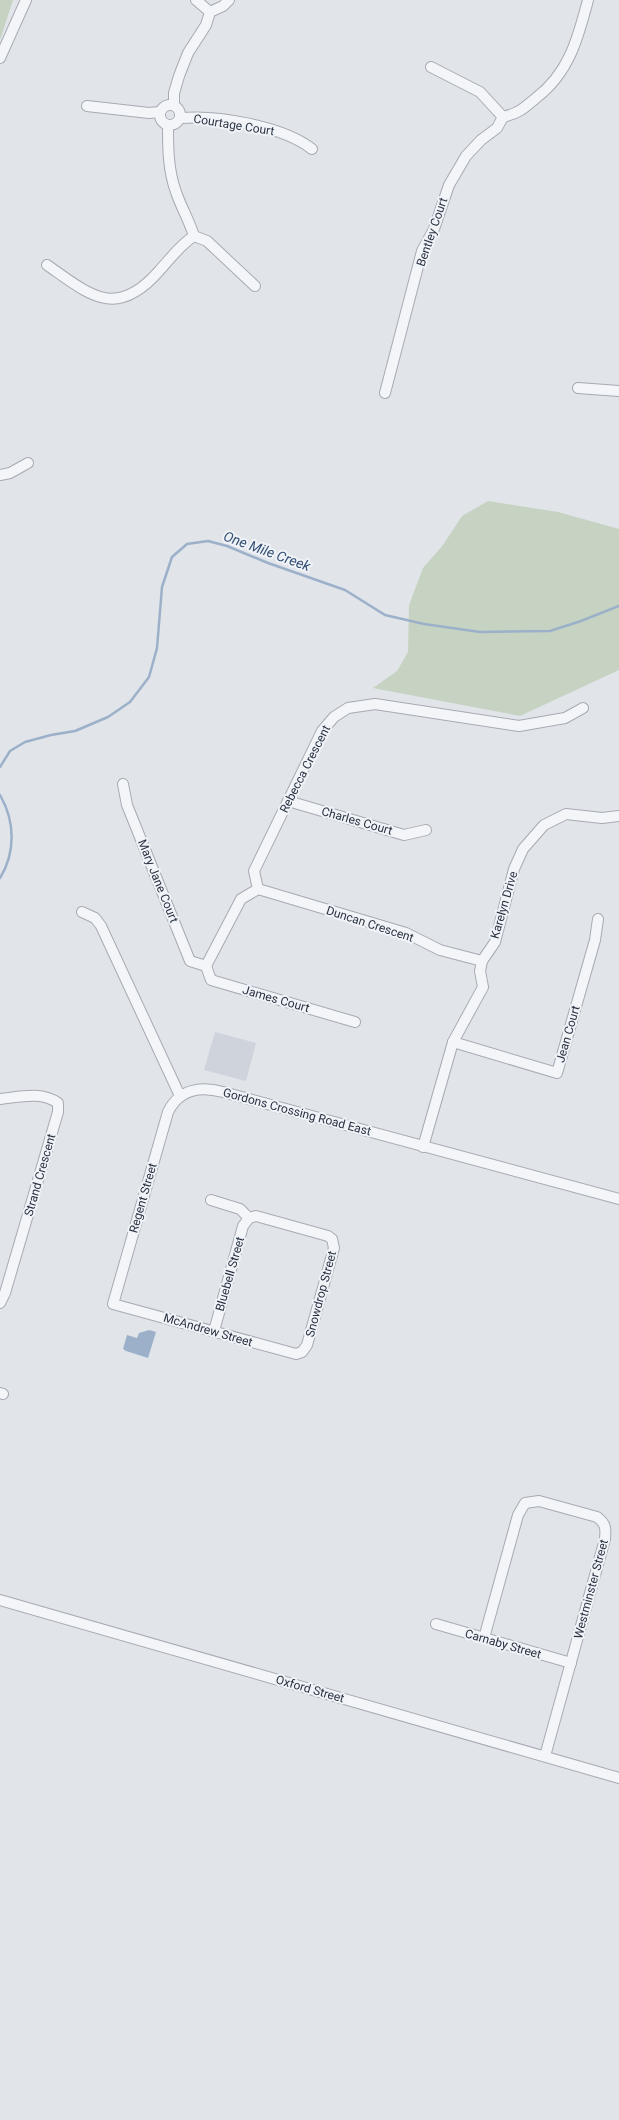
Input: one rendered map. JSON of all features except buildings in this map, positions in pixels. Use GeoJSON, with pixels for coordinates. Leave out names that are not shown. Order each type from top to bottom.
{"type":"FeatureCollection","features":[{"type":"Feature","properties":{"kind":"street"},"geometry":{"type":"LineString","coordinates":[[0,58],[26,0]]}},
{"type":"Feature","properties":{"kind":"street"},"geometry":{"type":"LineString","coordinates":[[196,0],[210,12]]}},
{"type":"Feature","properties":{"kind":"street"},"geometry":{"type":"LineString","coordinates":[[174,105],[174,93],[179,76],[188,54],[206,25],[210,12],[223,6],[229,0]]}},
{"type":"Feature","properties":{"kind":"street"},"geometry":{"type":"LineString","coordinates":[[431,67],[480,92],[503,117],[513,115],[520,112],[555,81],[573,52],[588,0]]}},
{"type":"Feature","properties":{"kind":"street"},"geometry":{"type":"LineString","coordinates":[[174,105],[179,109],[181,118],[174,125],[168,125],[162,122],[160,112],[164,106],[174,105]]}},
{"type":"Feature","properties":{"kind":"street"},"geometry":{"type":"LineString","coordinates":[[87,106],[149,113],[160,112]]}},
{"type":"Feature","properties":{"kind":"street","name":"Bentley Court"},"geometry":{"type":"LineString","coordinates":[[385,393],[422,252],[434,228],[448,185],[466,156],[481,140],[497,128],[503,117]]}},
{"type":"Feature","properties":{"kind":"street","name":"Courtage Court"},"geometry":{"type":"LineString","coordinates":[[181,118],[257,126],[292,136],[312,149]]}},
{"type":"Feature","properties":{"kind":"street"},"geometry":{"type":"LineString","coordinates":[[168,125],[168,156],[172,180],[181,205],[190,221],[194,236]]}},
{"type":"Feature","properties":{"kind":"street"},"geometry":{"type":"LineString","coordinates":[[47,265],[95,296],[123,297],[135,293],[145,286],[185,241],[194,236]]}},
{"type":"Feature","properties":{"kind":"street"},"geometry":{"type":"LineString","coordinates":[[194,236],[207,241],[255,286]]}},
{"type":"Feature","properties":{"kind":"street"},"geometry":{"type":"LineString","coordinates":[[578,388],[619,391]]}},
{"type":"Feature","properties":{"kind":"street"},"geometry":{"type":"LineString","coordinates":[[0,475],[10,473],[28,463]]}},
{"type":"Feature","properties":{"kind":"street","name":"Rebecca Crescent"},"geometry":{"type":"LineString","coordinates":[[258,889],[254,871],[322,731],[334,717],[348,708],[374,704],[519,726],[565,718],[583,708]]}},
{"type":"Feature","properties":{"kind":"street","name":"Mary Jane Court"},"geometry":{"type":"LineString","coordinates":[[123,784],[127,805],[190,961],[206,966]]}},
{"type":"Feature","properties":{"kind":"street","name":"Charles Court"},"geometry":{"type":"LineString","coordinates":[[288,801],[404,835],[426,830]]}},
{"type":"Feature","properties":{"kind":"street","name":"Karelyn Drive"},"geometry":{"type":"LineString","coordinates":[[482,961],[494,942],[514,869],[523,849],[544,825],[566,814],[602,818],[619,816]]}},
{"type":"Feature","properties":{"kind":"street"},"geometry":{"type":"LineString","coordinates":[[206,966],[241,899],[258,889]]}},
{"type":"Feature","properties":{"kind":"street","name":"Duncan Crescent"},"geometry":{"type":"LineString","coordinates":[[258,889],[406,933],[440,950],[482,961]]}},
{"type":"Feature","properties":{"kind":"street"},"geometry":{"type":"LineString","coordinates":[[82,912],[95,918],[101,926],[180,1096]]}},
{"type":"Feature","properties":{"kind":"street","name":"Jean Court"},"geometry":{"type":"LineString","coordinates":[[454,1042],[557,1073],[595,940],[598,919]]}},
{"type":"Feature","properties":{"kind":"street"},"geometry":{"type":"LineString","coordinates":[[423,1147],[454,1042],[483,987],[480,970],[482,961]]}},
{"type":"Feature","properties":{"kind":"street","name":"James Court"},"geometry":{"type":"LineString","coordinates":[[206,966],[211,980],[355,1022]]}},
{"type":"Feature","properties":{"kind":"street","name":"Gordons Crossing Road East"},"geometry":{"type":"LineString","coordinates":[[180,1096],[197,1089],[214,1089],[619,1199]]}},
{"type":"Feature","properties":{"kind":"street","name":"Strand Crescent"},"geometry":{"type":"LineString","coordinates":[[0,1099],[36,1095],[52,1099],[58,1104],[58,1112],[5,1294],[0,1303]]}},
{"type":"Feature","properties":{"kind":"street","name":"Regent Street"},"geometry":{"type":"LineString","coordinates":[[113,1304],[166,1118],[172,1105],[180,1096]]}},
{"type":"Feature","properties":{"kind":"street"},"geometry":{"type":"LineString","coordinates":[[210,1200],[240,1209],[249,1218]]}},
{"type":"Feature","properties":{"kind":"street","name":"Snowdrop Street"},"geometry":{"type":"LineString","coordinates":[[249,1218],[256,1216],[328,1236],[334,1243],[334,1252],[307,1345],[302,1352]]}},
{"type":"Feature","properties":{"kind":"street","name":"Bluebell Street"},"geometry":{"type":"LineString","coordinates":[[214,1331],[244,1222],[249,1218]]}},
{"type":"Feature","properties":{"kind":"street","name":"McAndrew Street"},"geometry":{"type":"LineString","coordinates":[[113,1304],[292,1354],[302,1352]]}},
{"type":"Feature","properties":{"kind":"street","name":"Westminster Street"},"geometry":{"type":"LineString","coordinates":[[484,1638],[518,1515],[525,1503],[539,1501],[597,1517],[606,1527],[605,1539],[545,1756]]}},
{"type":"Feature","properties":{"kind":"street","name":"Oxford Street"},"geometry":{"type":"LineString","coordinates":[[0,1600],[619,1778]]}},
{"type":"Feature","properties":{"kind":"street","name":"Carnaby Street"},"geometry":{"type":"LineString","coordinates":[[436,1624],[571,1663]]}},
{"type":"Feature","properties":{"kind":"shaded area"},"geometry":{"type":"Polygon","coordinates":[[[215,1032],[256,1043],[246,1081],[204,1070],[215,1032]]]}},
{"type":"Feature","properties":{"kind":"green space"},"geometry":{"type":"Polygon","coordinates":[[[0,0],[13,0],[0,40],[0,0]]]}},
{"type":"Feature","properties":{"kind":"green space"},"geometry":{"type":"Polygon","coordinates":[[[488,501],[558,512],[619,529],[619,670],[520,716],[373,688],[397,671],[408,652],[409,605],[423,568],[443,545],[462,516],[488,501]]]}},
{"type":"Feature","properties":{"kind":"water"},"geometry":{"type":"Polygon","coordinates":[[[149,1330],[156,1332],[148,1358],[123,1349],[127,1335],[137,1338],[139,1333],[149,1330]]]}},
{"type":"Feature","properties":{"kind":"waterway","name":"One Mile Creek"},"geometry":{"type":"LineString","coordinates":[[0,767],[10,751],[25,742],[75,731],[108,717],[130,702],[149,677],[157,648],[162,587],[172,557],[187,544],[208,541],[227,546],[268,563],[345,590],[385,615],[424,624],[480,632],[550,631],[619,606]]}},
{"type":"Feature","properties":{"kind":"waterway","name":"One Mile Creek"},"geometry":{"type":"LineString","coordinates":[[0,795],[9,815],[12,836],[9,858],[0,878]]}}]}
